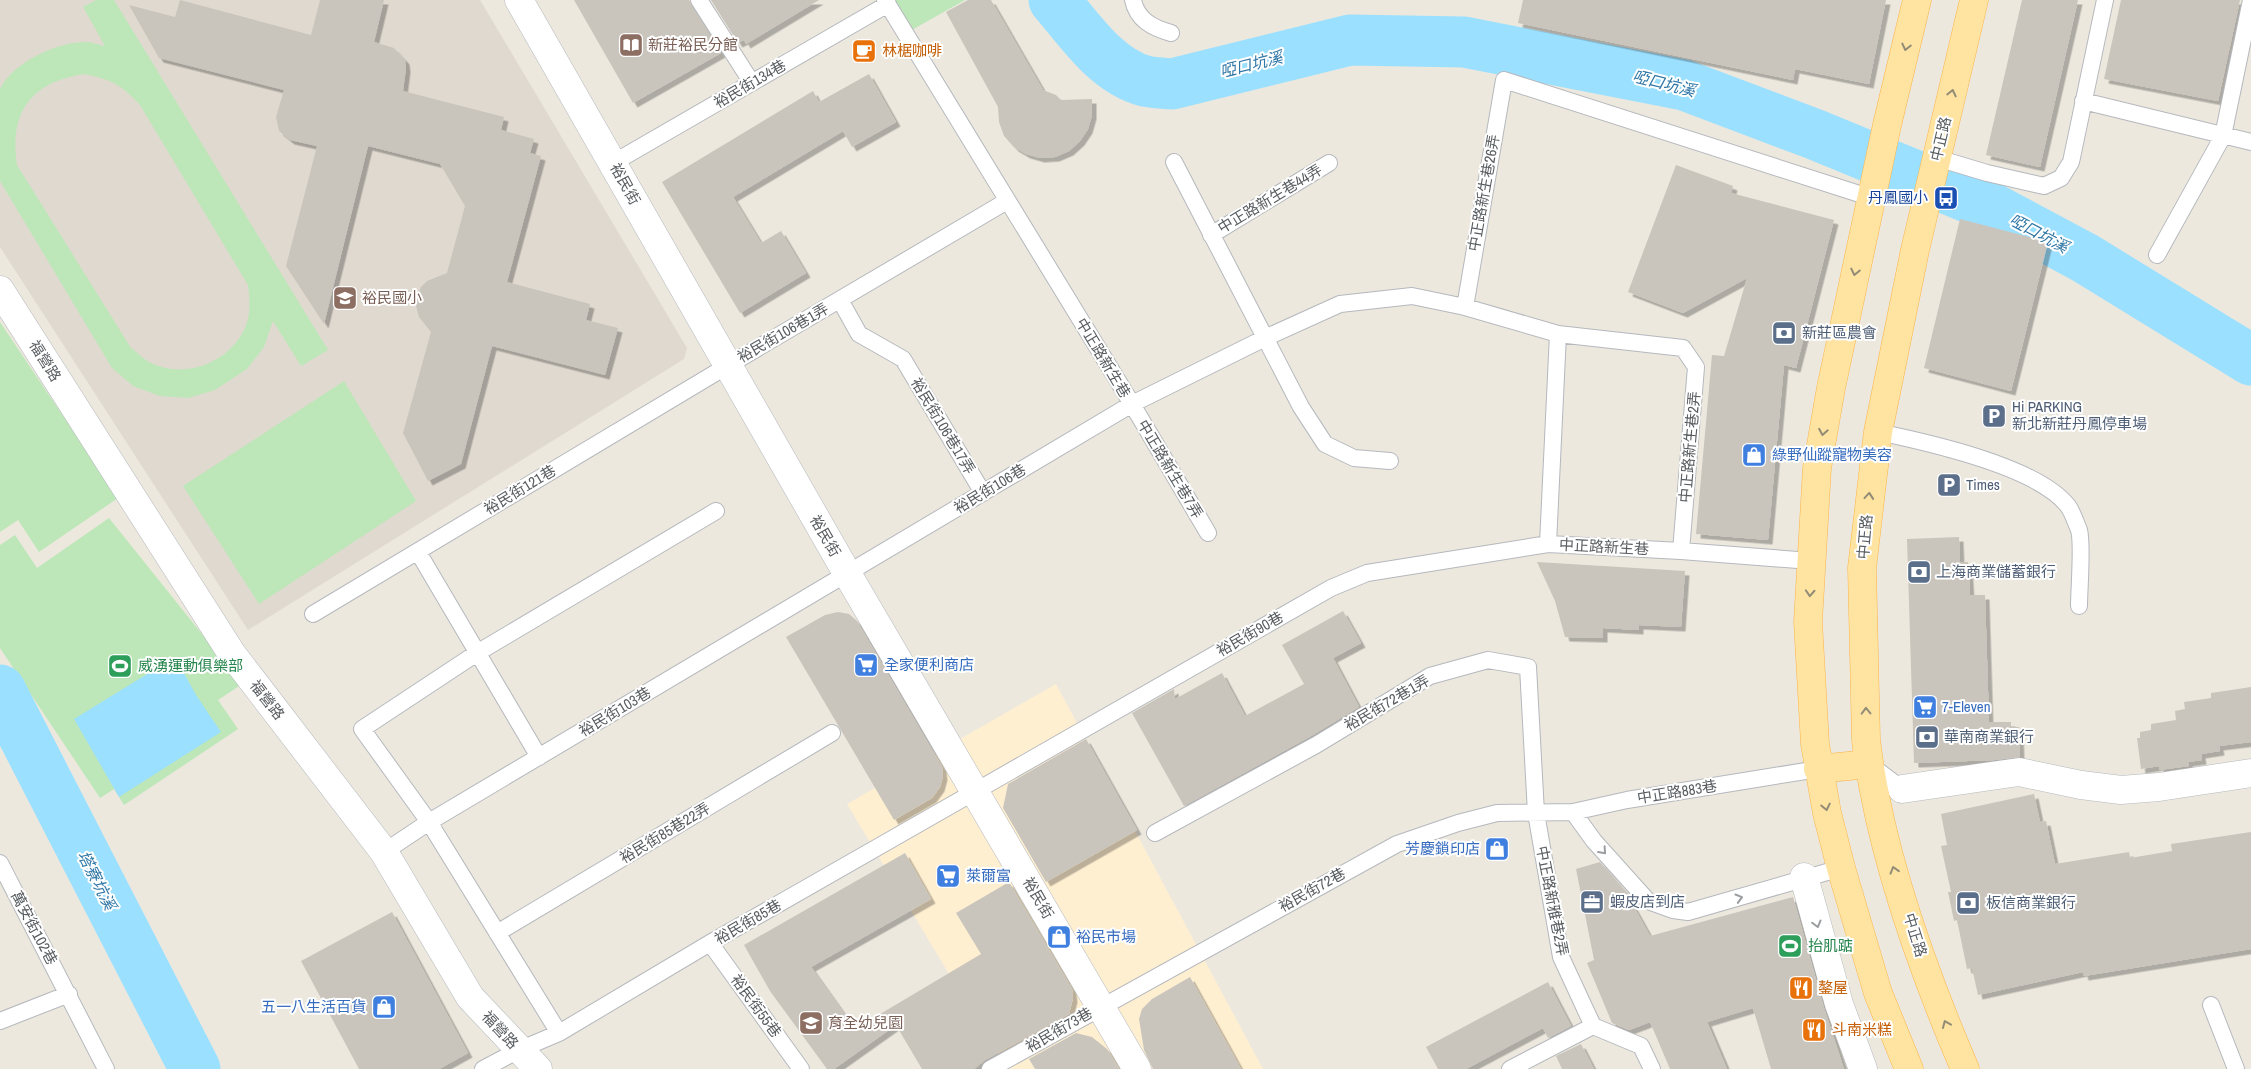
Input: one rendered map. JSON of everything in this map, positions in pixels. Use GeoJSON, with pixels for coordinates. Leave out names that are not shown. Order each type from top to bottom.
{"type":"FeatureCollection","features":[{"type":"Feature","properties":{"kind":"main road"},"geometry":{"type":"LineString","coordinates":[[1909,1069],[1878,993],[1841,868],[1818,769],[1808,622],[1817,468],[1831,388],[1887,125],[1917,0]]}},
{"type":"Feature","properties":{"kind":"main road","name":"中正路"},"geometry":{"type":"LineString","coordinates":[[1965,1069],[1934,997],[1922,960],[1890,857],[1869,764],[1866,740],[1862,568],[1878,432],[1915,250],[1974,0]]}},
{"type":"Feature","properties":{"kind":"main road"},"geometry":{"type":"LineString","coordinates":[[1818,769],[1869,764]]}},
{"type":"Feature","properties":{"kind":"street","name":"裕民街"},"geometry":{"type":"LineString","coordinates":[[519,0],[848,575],[1138,1069]]}},
{"type":"Feature","properties":{"kind":"street","name":"福營路"},"geometry":{"type":"LineString","coordinates":[[0,290],[232,654],[384,852],[470,997],[538,1069]]}},
{"type":"Feature","properties":{"kind":"street"},"geometry":{"type":"LineString","coordinates":[[1902,789],[2019,772],[2081,785],[2121,790],[2159,788],[2251,773]]}},
{"type":"Feature","properties":{"kind":"street"},"geometry":{"type":"LineString","coordinates":[[1804,877],[1839,1004],[1863,1069]]}},
{"type":"Feature","properties":{"kind":"lane"},"geometry":{"type":"LineString","coordinates":[[700,0],[752,83]]}},
{"type":"Feature","properties":{"kind":"lane"},"geometry":{"type":"LineString","coordinates":[[1133,0],[1135,9],[1148,24],[1171,33]]}},
{"type":"Feature","properties":{"kind":"lane"},"geometry":{"type":"LineString","coordinates":[[1937,158],[1987,173],[2044,186],[2061,178],[2071,162],[2104,0]]}},
{"type":"Feature","properties":{"kind":"lane"},"geometry":{"type":"LineString","coordinates":[[2157,255],[2223,136],[2251,0]]}},
{"type":"Feature","properties":{"kind":"lane","name":"裕民街134巷"},"geometry":{"type":"LineString","coordinates":[[613,163],[752,83],[886,2]]}},
{"type":"Feature","properties":{"kind":"lane","name":"中正路新生巷"},"geometry":{"type":"LineString","coordinates":[[886,2],[1132,404],[1265,338],[1340,304],[1412,296],[1465,306],[1558,334],[1683,348]]}},
{"type":"Feature","properties":{"kind":"lane","name":"中正路新生巷26弄"},"geometry":{"type":"LineString","coordinates":[[1465,306],[1504,80],[1872,198]]}},
{"type":"Feature","properties":{"kind":"lane"},"geometry":{"type":"LineString","coordinates":[[2084,101],[2251,142]]}},
{"type":"Feature","properties":{"kind":"lane","name":"中正路新生巷44弄"},"geometry":{"type":"LineString","coordinates":[[1174,162],[1301,408],[1324,444],[1354,458],[1390,461]]}},
{"type":"Feature","properties":{"kind":"lane","name":"中正路新生巷44弄"},"geometry":{"type":"LineString","coordinates":[[1211,235],[1329,163]]}},
{"type":"Feature","properties":{"kind":"lane"},"geometry":{"type":"LineString","coordinates":[[840,300],[1007,201]]}},
{"type":"Feature","properties":{"kind":"lane","name":"裕民街106巷1弄"},"geometry":{"type":"LineString","coordinates":[[727,366],[840,300],[859,334],[903,359]]}},
{"type":"Feature","properties":{"kind":"lane","name":"中正路新生巷"},"geometry":{"type":"LineString","coordinates":[[1558,334],[1548,544],[1681,551],[1811,561]]}},
{"type":"Feature","properties":{"kind":"lane","name":"中正路新生巷2弄"},"geometry":{"type":"LineString","coordinates":[[1681,551],[1696,367],[1683,348]]}},
{"type":"Feature","properties":{"kind":"lane","name":"裕民街106巷17弄"},"geometry":{"type":"LineString","coordinates":[[903,359],[983,493]]}},
{"type":"Feature","properties":{"kind":"lane","name":"裕民街121巷"},"geometry":{"type":"LineString","coordinates":[[313,614],[727,366]]}},
{"type":"Feature","properties":{"kind":"lane","name":"裕民街106巷"},"geometry":{"type":"LineString","coordinates":[[848,575],[1132,404]]}},
{"type":"Feature","properties":{"kind":"lane","name":"中正路新生巷7弄"},"geometry":{"type":"LineString","coordinates":[[1132,404],[1208,533]]}},
{"type":"Feature","properties":{"kind":"lane"},"geometry":{"type":"LineString","coordinates":[[1878,432],[1963,453],[2012,470],[2046,487],[2068,506],[2079,532],[2079,606]]}},
{"type":"Feature","properties":{"kind":"lane"},"geometry":{"type":"LineString","coordinates":[[559,1033],[429,822],[362,729],[477,652],[716,511]]}},
{"type":"Feature","properties":{"kind":"lane","name":"裕民街90巷"},"geometry":{"type":"LineString","coordinates":[[976,792],[1330,588],[1367,573],[1548,544]]}},
{"type":"Feature","properties":{"kind":"lane"},"geometry":{"type":"LineString","coordinates":[[418,552],[539,757]]}},
{"type":"Feature","properties":{"kind":"lane","name":"裕民街103巷"},"geometry":{"type":"LineString","coordinates":[[384,852],[429,822],[848,575]]}},
{"type":"Feature","properties":{"kind":"lane","name":"裕民街72巷1弄"},"geometry":{"type":"LineString","coordinates":[[1155,833],[1316,745],[1430,676],[1488,660],[1528,667],[1536,813]]}},
{"type":"Feature","properties":{"kind":"lane","name":"裕民街85巷22弄"},"geometry":{"type":"LineString","coordinates":[[497,933],[832,733]]}},
{"type":"Feature","properties":{"kind":"lane"},"geometry":{"type":"LineString","coordinates":[[1869,764],[1902,789]]}},
{"type":"Feature","properties":{"kind":"lane","name":"中正路883巷"},"geometry":{"type":"LineString","coordinates":[[1536,813],[1574,812],[1627,800],[1818,769]]}},
{"type":"Feature","properties":{"kind":"lane","name":"裕民街85巷"},"geometry":{"type":"LineString","coordinates":[[483,1069],[519,1050],[559,1033],[710,943],[976,792]]}},
{"type":"Feature","properties":{"kind":"lane"},"geometry":{"type":"LineString","coordinates":[[1574,812],[1594,841],[1648,901],[1673,910],[1688,912],[1804,877],[1841,868]]}},
{"type":"Feature","properties":{"kind":"lane","name":"裕民街72巷"},"geometry":{"type":"LineString","coordinates":[[1101,1006],[1397,844],[1458,823],[1497,813],[1536,813]]}},
{"type":"Feature","properties":{"kind":"lane","name":"中正路新雅巷2弄"},"geometry":{"type":"LineString","coordinates":[[1536,813],[1561,957],[1593,1026]]}},
{"type":"Feature","properties":{"kind":"lane","name":"萬安街102巷"},"geometry":{"type":"LineString","coordinates":[[0,864],[106,1069]]}},
{"type":"Feature","properties":{"kind":"lane","name":"裕民街55巷"},"geometry":{"type":"LineString","coordinates":[[710,943],[801,1069]]}},
{"type":"Feature","properties":{"kind":"lane"},"geometry":{"type":"LineString","coordinates":[[0,1021],[68,994]]}},
{"type":"Feature","properties":{"kind":"lane"},"geometry":{"type":"LineString","coordinates":[[2211,1005],[2236,1069]]}},
{"type":"Feature","properties":{"kind":"lane","name":"裕民街73巷"},"geometry":{"type":"LineString","coordinates":[[990,1069],[1101,1006]]}},
{"type":"Feature","properties":{"kind":"lane"},"geometry":{"type":"LineString","coordinates":[[1510,1069],[1540,1062],[1593,1026],[1641,1046],[1652,1069]]}},
{"type":"Feature","properties":{"kind":"shaded area","name":"裕民國小"},"geometry":{"type":"Polygon","coordinates":[[[0,0],[480,0],[687,348],[684,359],[248,630],[0,247],[0,0]]]}},
{"type":"Feature","properties":{"kind":"shaded area","name":"裕民市場"},"geometry":{"type":"Polygon","coordinates":[[[1056,684],[1263,1069],[1006,1069],[847,804],[1056,684]]]}},
{"type":"Feature","properties":{"kind":"green space"},"geometry":{"type":"Polygon","coordinates":[[[96,0],[114,0],[328,350],[301,366],[273,321],[264,347],[247,369],[215,390],[188,398],[160,396],[133,386],[112,368],[0,181],[0,89],[6,79],[25,62],[49,50],[86,42],[105,46],[83,7],[96,0]],[[84,74],[66,78],[50,84],[37,92],[21,115],[15,146],[17,165],[131,348],[147,361],[162,367],[190,369],[203,366],[227,352],[244,330],[249,308],[248,285],[140,105],[127,92],[115,84],[84,74]]]}},
{"type":"Feature","properties":{"kind":"green space"},"geometry":{"type":"Polygon","coordinates":[[[892,0],[965,0],[910,31],[892,0]]]}},
{"type":"Feature","properties":{"kind":"green space"},"geometry":{"type":"Polygon","coordinates":[[[0,322],[118,498],[39,552],[18,520],[0,532],[0,322]]]}},
{"type":"Feature","properties":{"kind":"green space"},"geometry":{"type":"Polygon","coordinates":[[[344,381],[416,501],[259,604],[183,486],[344,381]]]}},
{"type":"Feature","properties":{"kind":"green space","name":"威湧運動俱樂部"},"geometry":{"type":"Polygon","coordinates":[[[109,518],[242,684],[218,700],[238,729],[124,805],[114,789],[100,798],[0,648],[0,545],[15,535],[37,568],[109,518]]]}},
{"type":"Feature","properties":{"kind":"water"},"geometry":{"type":"Polygon","coordinates":[[[175,657],[196,695],[221,732],[119,797],[74,719],[175,657]]]}},
{"type":"Feature","properties":{"kind":"building"},"geometry":{"type":"Polygon","coordinates":[[[180,0],[311,35],[320,0],[384,0],[374,42],[394,48],[405,60],[406,68],[403,91],[504,117],[501,130],[534,139],[530,153],[541,156],[507,282],[590,304],[586,320],[618,328],[605,375],[492,346],[461,464],[428,481],[403,433],[431,332],[419,317],[415,302],[421,287],[427,281],[447,273],[465,206],[440,164],[368,146],[324,324],[286,266],[317,146],[290,140],[279,131],[276,117],[284,90],[159,58],[129,5],[175,17],[180,0]]]}},
{"type":"Feature","properties":{"kind":"building"},"geometry":{"type":"Polygon","coordinates":[[[574,0],[689,0],[721,53],[633,103],[574,0]]]}},
{"type":"Feature","properties":{"kind":"building"},"geometry":{"type":"Polygon","coordinates":[[[711,0],[819,0],[746,44],[744,40],[738,43],[711,0]]]}},
{"type":"Feature","properties":{"kind":"building"},"geometry":{"type":"Polygon","coordinates":[[[968,0],[991,0],[1043,90],[1056,95],[1061,100],[1092,99],[1092,115],[1088,129],[1080,141],[1069,151],[1055,157],[1040,158],[1026,154],[1014,147],[1004,136],[999,122],[998,107],[946,12],[968,0]]]}},
{"type":"Feature","properties":{"kind":"building"},"geometry":{"type":"Polygon","coordinates":[[[1523,0],[1886,0],[1869,84],[1795,69],[1793,80],[1518,23],[1523,0]]]}},
{"type":"Feature","properties":{"kind":"building"},"geometry":{"type":"Polygon","coordinates":[[[2022,0],[2078,0],[2040,167],[1986,155],[2022,0]]]}},
{"type":"Feature","properties":{"kind":"building"},"geometry":{"type":"Polygon","coordinates":[[[2121,0],[2240,0],[2218,101],[2104,79],[2121,0]]]}},
{"type":"Feature","properties":{"kind":"building"},"geometry":{"type":"Polygon","coordinates":[[[869,74],[896,122],[852,147],[843,131],[733,197],[761,243],[781,231],[806,273],[740,313],[662,182],[813,91],[819,102],[869,74]]]}},
{"type":"Feature","properties":{"kind":"building"},"geometry":{"type":"Polygon","coordinates":[[[1676,165],[1733,186],[1731,193],[1834,220],[1796,368],[1784,365],[1768,540],[1696,534],[1712,355],[1724,356],[1747,278],[1683,313],[1628,292],[1676,165]]]}},
{"type":"Feature","properties":{"kind":"building"},"geometry":{"type":"Polygon","coordinates":[[[1960,219],[2048,242],[2011,391],[1924,368],[1960,219]]]}},
{"type":"Feature","properties":{"kind":"building"},"geometry":{"type":"Polygon","coordinates":[[[1959,537],[1960,562],[1968,562],[1970,595],[1985,595],[1989,722],[2011,722],[2011,727],[2019,727],[2020,757],[1995,760],[1914,763],[1907,539],[1959,537]]]}},
{"type":"Feature","properties":{"kind":"building"},"geometry":{"type":"Polygon","coordinates":[[[1537,562],[1685,571],[1681,627],[1639,625],[1639,630],[1603,628],[1603,638],[1565,637],[1555,601],[1537,562]]]}},
{"type":"Feature","properties":{"kind":"building"},"geometry":{"type":"Polygon","coordinates":[[[1343,611],[1361,643],[1333,658],[1359,707],[1311,736],[1184,806],[1132,713],[1174,689],[1175,699],[1222,673],[1245,716],[1304,684],[1282,645],[1343,611]]]}},
{"type":"Feature","properties":{"kind":"building"},"geometry":{"type":"Polygon","coordinates":[[[838,612],[849,614],[857,621],[942,767],[943,776],[940,787],[932,798],[894,820],[786,637],[825,615],[838,612]]]}},
{"type":"Feature","properties":{"kind":"building"},"geometry":{"type":"Polygon","coordinates":[[[2251,687],[2251,742],[2219,746],[2220,751],[2201,754],[2202,760],[2188,762],[2189,766],[2159,770],[2159,766],[2141,769],[2137,738],[2140,738],[2140,732],[2151,730],[2151,724],[2176,720],[2175,711],[2185,709],[2184,702],[2211,698],[2211,693],[2251,687]]]}},
{"type":"Feature","properties":{"kind":"building"},"geometry":{"type":"Polygon","coordinates":[[[1086,739],[1137,830],[1046,882],[1003,808],[1008,784],[1086,739]]]}},
{"type":"Feature","properties":{"kind":"building"},"geometry":{"type":"Polygon","coordinates":[[[2034,794],[2040,822],[2046,821],[2055,864],[2129,852],[2130,858],[2172,851],[2171,844],[2251,832],[2251,949],[2084,976],[2083,972],[1978,995],[1972,968],[1967,969],[1957,920],[1954,921],[1948,892],[1951,892],[1941,846],[1947,845],[1941,814],[2034,794]]]}},
{"type":"Feature","properties":{"kind":"building"},"geometry":{"type":"Polygon","coordinates":[[[905,853],[931,899],[811,967],[855,1029],[981,954],[956,913],[1009,882],[1072,989],[1073,998],[1069,1014],[985,1060],[974,1069],[922,1069],[896,1025],[834,1069],[827,1069],[770,991],[744,945],[905,853]]]}},
{"type":"Feature","properties":{"kind":"building"},"geometry":{"type":"Polygon","coordinates":[[[1600,862],[1625,891],[1650,936],[1793,897],[1824,1008],[1844,1069],[1771,1069],[1753,1008],[1707,1022],[1727,1069],[1670,1069],[1650,1022],[1629,1030],[1612,1023],[1587,963],[1594,960],[1576,869],[1600,862]]]}},
{"type":"Feature","properties":{"kind":"building","name":"五一八生活百貨"},"geometry":{"type":"Polygon","coordinates":[[[392,912],[468,1053],[439,1069],[359,1069],[301,961],[392,912]]]}},
{"type":"Feature","properties":{"kind":"building"},"geometry":{"type":"Polygon","coordinates":[[[1190,977],[1241,1069],[1153,1069],[1144,1050],[1139,1019],[1142,1009],[1152,999],[1190,977]]]}},
{"type":"Feature","properties":{"kind":"building"},"geometry":{"type":"Polygon","coordinates":[[[1548,982],[1571,1026],[1548,1038],[1543,1028],[1466,1069],[1438,1069],[1426,1047],[1548,982]]]}},
{"type":"Feature","properties":{"kind":"building"},"geometry":{"type":"Polygon","coordinates":[[[1076,1033],[1092,1037],[1107,1049],[1119,1069],[1035,1069],[1029,1059],[1076,1033]]]}},
{"type":"Feature","properties":{"kind":"building"},"geometry":{"type":"Polygon","coordinates":[[[1581,1044],[1594,1069],[1562,1069],[1556,1056],[1581,1044]]]}},
{"type":"Feature","properties":{"kind":"waterway","name":"啞口坑溪"},"geometry":{"type":"LineString","coordinates":[[1054,0],[1083,36],[1106,59],[1131,76],[1152,82],[1172,84],[1350,40],[1464,42],[1684,85],[1814,134],[1982,203],[2085,258],[2251,360]]}},
{"type":"Feature","properties":{"kind":"waterway","name":"塔寮坑溪"},"geometry":{"type":"LineString","coordinates":[[0,690],[195,1069]]}},
{"type":"Feature","properties":{"kind":"place","name":"新莊裕民分館"},"geometry":{"type":"Point","coordinates":[631,45]}},
{"type":"Feature","properties":{"kind":"place","name":"林椐咖啡"},"geometry":{"type":"Point","coordinates":[864,51]}},
{"type":"Feature","properties":{"kind":"place","name":"丹鳳國小"},"geometry":{"type":"Point","coordinates":[1946,198]}},
{"type":"Feature","properties":{"kind":"place","name":"裕民國小"},"geometry":{"type":"Point","coordinates":[345,298]}},
{"type":"Feature","properties":{"kind":"place","name":"新莊區農會"},"geometry":{"type":"Point","coordinates":[1784,333]}},
{"type":"Feature","properties":{"kind":"place","name":"Hi PARKING 新北新莊丹鳳停車場"},"geometry":{"type":"Point","coordinates":[1994,416]}},
{"type":"Feature","properties":{"kind":"place","name":"綠野仙蹤寵物美容"},"geometry":{"type":"Point","coordinates":[1754,455]}},
{"type":"Feature","properties":{"kind":"place","name":"Times"},"geometry":{"type":"Point","coordinates":[1949,485]}},
{"type":"Feature","properties":{"kind":"place","name":"上海商業儲蓄銀行"},"geometry":{"type":"Point","coordinates":[1919,572]}},
{"type":"Feature","properties":{"kind":"place","name":"全家便利商店"},"geometry":{"type":"Point","coordinates":[866,665]}},
{"type":"Feature","properties":{"kind":"place","name":"威湧運動俱樂部"},"geometry":{"type":"Point","coordinates":[120,666]}},
{"type":"Feature","properties":{"kind":"place","name":"7-Eleven"},"geometry":{"type":"Point","coordinates":[1925,707]}},
{"type":"Feature","properties":{"kind":"place","name":"華南商業銀行"},"geometry":{"type":"Point","coordinates":[1927,737]}},
{"type":"Feature","properties":{"kind":"place","name":"芳慶鎖印店"},"geometry":{"type":"Point","coordinates":[1497,849]}},
{"type":"Feature","properties":{"kind":"place","name":"萊爾富"},"geometry":{"type":"Point","coordinates":[948,876]}},
{"type":"Feature","properties":{"kind":"place","name":"蝦皮店到店"},"geometry":{"type":"Point","coordinates":[1592,902]}},
{"type":"Feature","properties":{"kind":"place","name":"板信商業銀行"},"geometry":{"type":"Point","coordinates":[1968,903]}},
{"type":"Feature","properties":{"kind":"place","name":"裕民市場"},"geometry":{"type":"Point","coordinates":[1059,937]}},
{"type":"Feature","properties":{"kind":"place","name":"抬肌踮"},"geometry":{"type":"Point","coordinates":[1790,946]}},
{"type":"Feature","properties":{"kind":"place","name":"鏊屋"},"geometry":{"type":"Point","coordinates":[1801,988]}},
{"type":"Feature","properties":{"kind":"place","name":"五一八生活百貨"},"geometry":{"type":"Point","coordinates":[384,1007]}},
{"type":"Feature","properties":{"kind":"place","name":"育全幼兒園"},"geometry":{"type":"Point","coordinates":[811,1023]}},
{"type":"Feature","properties":{"kind":"place","name":"斗南米糕"},"geometry":{"type":"Point","coordinates":[1814,1030]}}]}
